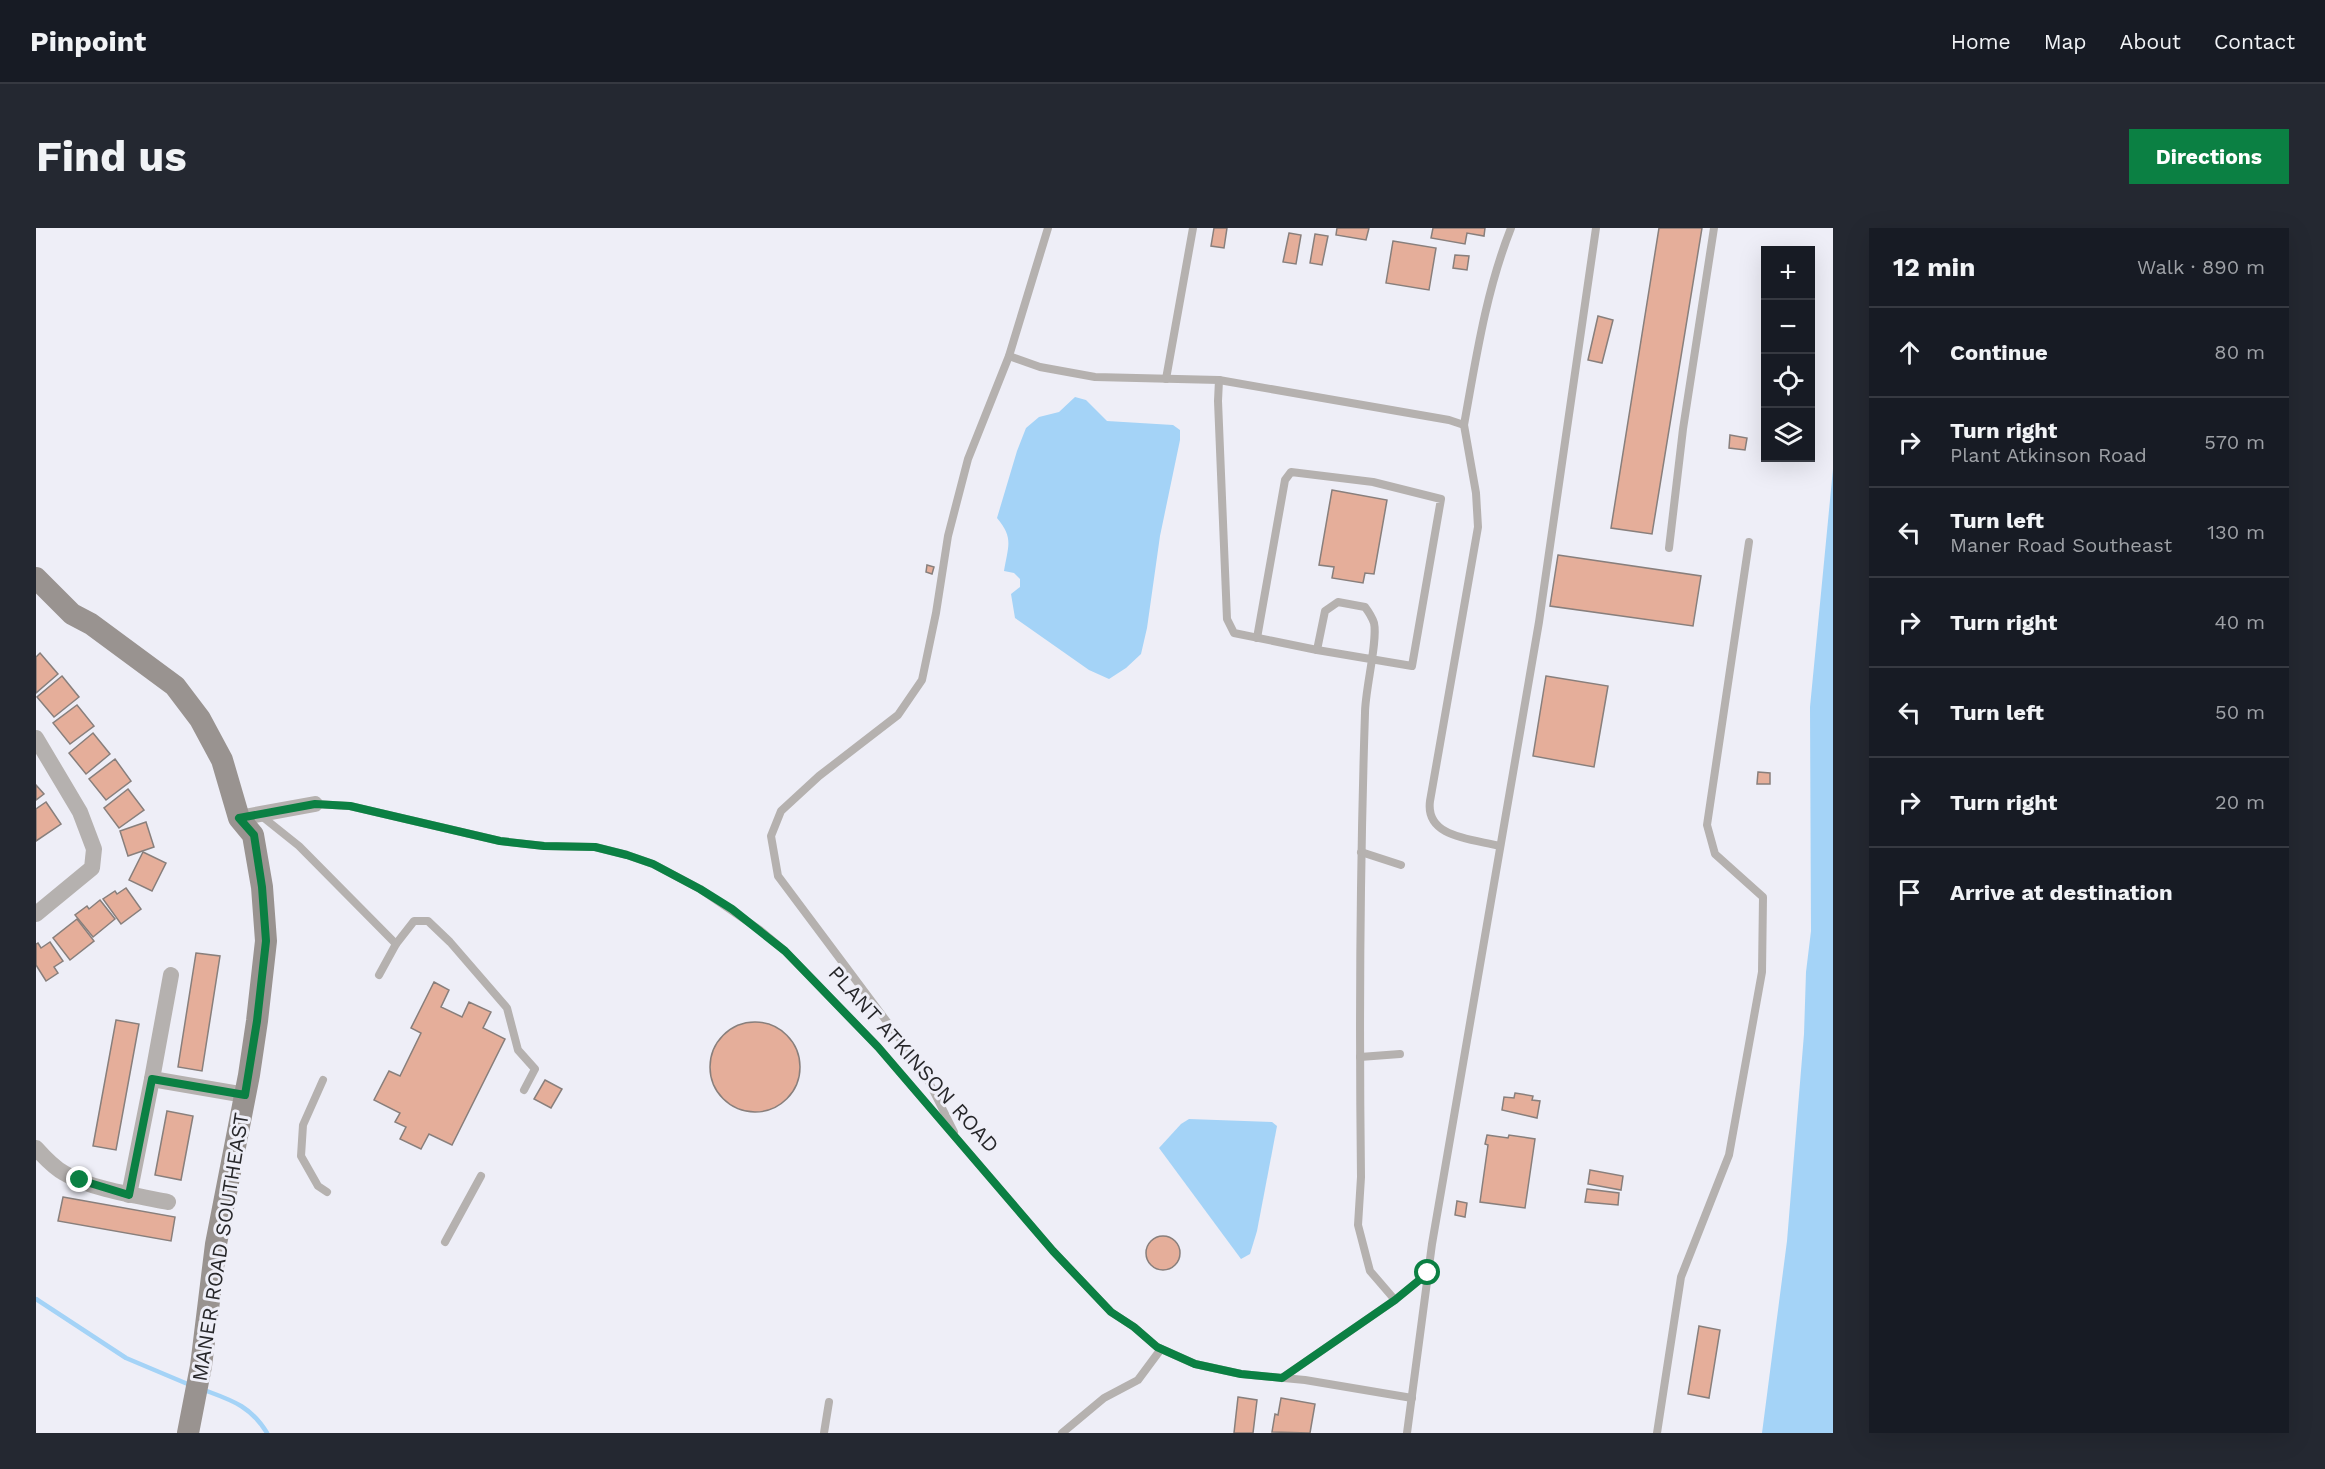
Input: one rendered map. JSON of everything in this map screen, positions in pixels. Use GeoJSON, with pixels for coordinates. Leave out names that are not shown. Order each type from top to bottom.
{"type":"FeatureCollection","features":[{"type":"Feature","properties":{"kind":"street","name":"MANER ROAD SOUTHEAST"},"geometry":{"type":"LineString","coordinates":[[36,578],[72,614],[91,624],[175,686],[200,719],[222,759],[249,816],[254,835],[262,887],[266,941],[257,1021],[216,1244],[201,1366],[188,1433]]}},
{"type":"Feature","properties":{"kind":"street"},"geometry":{"type":"LineString","coordinates":[[36,738],[80,812],[94,849],[92,868],[36,914]]}},
{"type":"Feature","properties":{"kind":"street","name":"PLANT ATKINSON ROAD"},"geometry":{"type":"LineString","coordinates":[[249,816],[315,804]]}},
{"type":"Feature","properties":{"kind":"street"},"geometry":{"type":"LineString","coordinates":[[129,1195],[171,975]]}},
{"type":"Feature","properties":{"kind":"street"},"geometry":{"type":"LineString","coordinates":[[152,1079],[245,1095]]}},
{"type":"Feature","properties":{"kind":"street"},"geometry":{"type":"LineString","coordinates":[[36,1148],[57,1169],[70,1177],[129,1195],[168,1202]]}},
{"type":"Feature","properties":{"kind":"lane"},"geometry":{"type":"LineString","coordinates":[[960,1143],[923,1070],[778,876],[771,836],[781,811],[819,776],[898,715],[921,680],[936,613],[948,536],[968,459],[1009,356],[1048,228]]}},
{"type":"Feature","properties":{"kind":"lane"},"geometry":{"type":"LineString","coordinates":[[1166,379],[1193,228]]}},
{"type":"Feature","properties":{"kind":"lane"},"geometry":{"type":"LineString","coordinates":[[1500,846],[1445,832],[1435,825],[1430,816],[1430,801],[1478,527],[1476,493],[1464,425],[1488,299],[1499,259],[1511,228]]}},
{"type":"Feature","properties":{"kind":"lane"},"geometry":{"type":"LineString","coordinates":[[1407,1433],[1428,1273],[1539,622],[1596,228]]}},
{"type":"Feature","properties":{"kind":"lane"},"geometry":{"type":"LineString","coordinates":[[1669,548],[1683,429],[1714,228]]}},
{"type":"Feature","properties":{"kind":"lane"},"geometry":{"type":"LineString","coordinates":[[1009,356],[1040,367],[1095,377],[1220,381],[1449,420],[1464,425]]}},
{"type":"Feature","properties":{"kind":"lane"},"geometry":{"type":"LineString","coordinates":[[1220,381],[1218,400],[1227,619],[1234,633],[1257,638],[1317,650],[1412,666],[1441,499],[1373,482],[1291,472],[1285,480],[1257,638]]}},
{"type":"Feature","properties":{"kind":"lane"},"geometry":{"type":"LineString","coordinates":[[1657,1433],[1680,1277],[1729,1155],[1762,972],[1763,897],[1716,854],[1707,825],[1749,542]]}},
{"type":"Feature","properties":{"kind":"lane"},"geometry":{"type":"LineString","coordinates":[[1317,650],[1325,611],[1338,602],[1365,606],[1374,623],[1365,695],[1361,852],[1361,1177],[1358,1225],[1370,1271],[1395,1300]]}},
{"type":"Feature","properties":{"kind":"lane","name":"PLANT ATKINSON ROAD"},"geometry":{"type":"LineString","coordinates":[[315,804],[350,806],[500,841],[544,846],[595,847],[653,864],[732,909],[785,951],[878,1047],[1053,1251],[1111,1312],[1161,1349],[1195,1364],[1241,1374],[1412,1398]]}},
{"type":"Feature","properties":{"kind":"lane"},"geometry":{"type":"LineString","coordinates":[[249,816],[300,846],[396,944]]}},
{"type":"Feature","properties":{"kind":"lane"},"geometry":{"type":"LineString","coordinates":[[1361,852],[1401,865]]}},
{"type":"Feature","properties":{"kind":"lane"},"geometry":{"type":"LineString","coordinates":[[379,975],[396,944],[414,921],[428,921],[450,942],[507,1008],[518,1050],[535,1069],[524,1090]]}},
{"type":"Feature","properties":{"kind":"lane"},"geometry":{"type":"LineString","coordinates":[[1360,1057],[1400,1054]]}},
{"type":"Feature","properties":{"kind":"lane"},"geometry":{"type":"LineString","coordinates":[[323,1080],[303,1125],[301,1156],[318,1186],[327,1192]]}},
{"type":"Feature","properties":{"kind":"lane"},"geometry":{"type":"LineString","coordinates":[[445,1242],[481,1176]]}},
{"type":"Feature","properties":{"kind":"lane"},"geometry":{"type":"LineString","coordinates":[[1282,1378],[1395,1300],[1428,1273]]}},
{"type":"Feature","properties":{"kind":"lane"},"geometry":{"type":"LineString","coordinates":[[1062,1433],[1104,1398],[1138,1380],[1161,1349]]}},
{"type":"Feature","properties":{"kind":"lane"},"geometry":{"type":"LineString","coordinates":[[824,1433],[830,1402]]}},
{"type":"Feature","properties":{"kind":"water"},"geometry":{"type":"Polygon","coordinates":[[[1075,397],[1086,400],[1107,421],[1173,425],[1180,430],[1141,654],[1109,679],[1089,670],[1015,618],[1011,594],[1020,587],[1020,579],[1014,573],[1004,571],[1008,537],[997,518],[1026,428],[1039,417],[1059,412],[1075,397]]]}},
{"type":"Feature","properties":{"kind":"water"},"geometry":{"type":"Polygon","coordinates":[[[1833,469],[1833,1433],[1762,1433],[1787,1241],[1804,1034],[1806,972],[1811,931],[1810,707],[1833,469]]]}},
{"type":"Feature","properties":{"kind":"water"},"geometry":{"type":"Polygon","coordinates":[[[1189,1119],[1272,1122],[1277,1126],[1257,1231],[1250,1254],[1241,1259],[1159,1148],[1181,1124],[1189,1119]]]}},
{"type":"Feature","properties":{"kind":"building"},"geometry":{"type":"Polygon","coordinates":[[[1214,228],[1227,228],[1224,248],[1211,246],[1214,228]]]}},
{"type":"Feature","properties":{"kind":"building"},"geometry":{"type":"Polygon","coordinates":[[[1337,228],[1369,228],[1366,240],[1336,235],[1337,228]]]}},
{"type":"Feature","properties":{"kind":"building"},"geometry":{"type":"Polygon","coordinates":[[[1433,228],[1485,228],[1484,236],[1467,233],[1465,244],[1431,238],[1433,228]]]}},
{"type":"Feature","properties":{"kind":"building"},"geometry":{"type":"Polygon","coordinates":[[[1659,228],[1702,228],[1652,534],[1611,528],[1659,228]]]}},
{"type":"Feature","properties":{"kind":"building"},"geometry":{"type":"Polygon","coordinates":[[[1289,233],[1301,235],[1296,264],[1283,262],[1289,233]]]}},
{"type":"Feature","properties":{"kind":"building"},"geometry":{"type":"Polygon","coordinates":[[[1315,234],[1328,236],[1322,265],[1310,263],[1315,234]]]}},
{"type":"Feature","properties":{"kind":"building"},"geometry":{"type":"Polygon","coordinates":[[[1393,241],[1436,248],[1429,290],[1386,283],[1393,241]]]}},
{"type":"Feature","properties":{"kind":"building"},"geometry":{"type":"Polygon","coordinates":[[[1455,255],[1469,256],[1467,270],[1453,268],[1455,255]]]}},
{"type":"Feature","properties":{"kind":"building"},"geometry":{"type":"Polygon","coordinates":[[[1598,316],[1613,320],[1602,363],[1588,360],[1598,316]]]}},
{"type":"Feature","properties":{"kind":"building"},"geometry":{"type":"Polygon","coordinates":[[[1730,435],[1747,438],[1745,450],[1729,448],[1730,435]]]}},
{"type":"Feature","properties":{"kind":"building"},"geometry":{"type":"Polygon","coordinates":[[[1332,490],[1387,500],[1374,574],[1365,573],[1363,583],[1332,578],[1334,567],[1319,565],[1332,490]]]}},
{"type":"Feature","properties":{"kind":"building"},"geometry":{"type":"Polygon","coordinates":[[[1558,555],[1701,576],[1693,626],[1550,606],[1558,555]]]}},
{"type":"Feature","properties":{"kind":"building"},"geometry":{"type":"Polygon","coordinates":[[[927,565],[934,567],[932,574],[926,572],[927,565]]]}},
{"type":"Feature","properties":{"kind":"building"},"geometry":{"type":"Polygon","coordinates":[[[40,653],[58,674],[36,693],[36,657],[40,653]]]}},
{"type":"Feature","properties":{"kind":"building"},"geometry":{"type":"Polygon","coordinates":[[[62,676],[79,697],[54,717],[37,697],[62,676]]]}},
{"type":"Feature","properties":{"kind":"building"},"geometry":{"type":"Polygon","coordinates":[[[1546,676],[1608,686],[1594,767],[1533,756],[1546,676]]]}},
{"type":"Feature","properties":{"kind":"building"},"geometry":{"type":"Polygon","coordinates":[[[77,705],[94,726],[70,744],[53,723],[77,705]]]}},
{"type":"Feature","properties":{"kind":"building"},"geometry":{"type":"Polygon","coordinates":[[[93,733],[110,754],[86,774],[69,753],[93,733]]]}},
{"type":"Feature","properties":{"kind":"building"},"geometry":{"type":"Polygon","coordinates":[[[115,759],[131,781],[106,800],[89,779],[115,759]]]}},
{"type":"Feature","properties":{"kind":"building"},"geometry":{"type":"Polygon","coordinates":[[[1758,772],[1770,773],[1770,784],[1757,784],[1758,772]]]}},
{"type":"Feature","properties":{"kind":"building"},"geometry":{"type":"Polygon","coordinates":[[[36,785],[44,794],[36,800],[36,785]]]}},
{"type":"Feature","properties":{"kind":"building"},"geometry":{"type":"Polygon","coordinates":[[[128,789],[144,810],[119,828],[104,808],[128,789]]]}},
{"type":"Feature","properties":{"kind":"building"},"geometry":{"type":"Polygon","coordinates":[[[46,802],[61,824],[36,841],[36,809],[46,802]]]}},
{"type":"Feature","properties":{"kind":"building"},"geometry":{"type":"Polygon","coordinates":[[[146,822],[154,847],[128,856],[120,831],[146,822]]]}},
{"type":"Feature","properties":{"kind":"building"},"geometry":{"type":"Polygon","coordinates":[[[143,852],[166,863],[152,891],[129,880],[143,852]]]}},
{"type":"Feature","properties":{"kind":"building"},"geometry":{"type":"Polygon","coordinates":[[[126,888],[141,909],[121,924],[103,899],[115,891],[117,894],[126,888]]]}},
{"type":"Feature","properties":{"kind":"building"},"geometry":{"type":"Polygon","coordinates":[[[100,900],[115,919],[93,937],[75,915],[87,906],[89,909],[100,900]]]}},
{"type":"Feature","properties":{"kind":"building"},"geometry":{"type":"Polygon","coordinates":[[[77,919],[94,941],[70,960],[53,938],[77,919]]]}},
{"type":"Feature","properties":{"kind":"building"},"geometry":{"type":"Polygon","coordinates":[[[50,942],[63,961],[54,967],[58,973],[46,981],[36,965],[36,944],[38,943],[41,948],[50,942]]]}},
{"type":"Feature","properties":{"kind":"building"},"geometry":{"type":"Polygon","coordinates":[[[196,953],[220,956],[202,1071],[178,1067],[196,953]]]}},
{"type":"Feature","properties":{"kind":"building"},"geometry":{"type":"Polygon","coordinates":[[[434,982],[449,990],[441,1007],[462,1017],[469,1002],[491,1012],[483,1028],[505,1039],[452,1145],[429,1134],[421,1149],[400,1139],[406,1127],[395,1122],[400,1113],[374,1100],[389,1071],[400,1076],[421,1033],[411,1028],[434,982]]]}},
{"type":"Feature","properties":{"kind":"building"},"geometry":{"type":"Polygon","coordinates":[[[116,1020],[139,1024],[116,1150],[93,1146],[116,1020]]]}},
{"type":"Feature","properties":{"kind":"building"},"geometry":{"type":"Polygon","coordinates":[[[746,1022],[764,1022],[780,1029],[793,1042],[800,1058],[800,1076],[793,1092],[780,1105],[764,1112],[746,1112],[730,1105],[717,1092],[710,1076],[710,1058],[717,1042],[730,1029],[746,1022]]]}},
{"type":"Feature","properties":{"kind":"building"},"geometry":{"type":"Polygon","coordinates":[[[545,1080],[562,1089],[551,1108],[534,1099],[545,1080]]]}},
{"type":"Feature","properties":{"kind":"building"},"geometry":{"type":"Polygon","coordinates":[[[1515,1093],[1533,1096],[1532,1100],[1540,1101],[1537,1118],[1502,1110],[1504,1097],[1514,1098],[1515,1093]]]}},
{"type":"Feature","properties":{"kind":"building"},"geometry":{"type":"Polygon","coordinates":[[[167,1111],[193,1116],[181,1180],[155,1175],[167,1111]]]}},
{"type":"Feature","properties":{"kind":"building"},"geometry":{"type":"Polygon","coordinates":[[[1487,1135],[1508,1138],[1509,1135],[1535,1139],[1525,1208],[1480,1202],[1488,1145],[1485,1144],[1487,1135]]]}},
{"type":"Feature","properties":{"kind":"building"},"geometry":{"type":"Polygon","coordinates":[[[1590,1170],[1623,1176],[1621,1190],[1588,1184],[1590,1170]]]}},
{"type":"Feature","properties":{"kind":"building"},"geometry":{"type":"Polygon","coordinates":[[[1587,1189],[1619,1193],[1618,1205],[1585,1202],[1587,1189]]]}},
{"type":"Feature","properties":{"kind":"building"},"geometry":{"type":"Polygon","coordinates":[[[63,1197],[175,1217],[171,1241],[58,1221],[63,1197]]]}},
{"type":"Feature","properties":{"kind":"building"},"geometry":{"type":"Polygon","coordinates":[[[1457,1201],[1467,1203],[1465,1217],[1455,1215],[1457,1201]]]}},
{"type":"Feature","properties":{"kind":"building"},"geometry":{"type":"Polygon","coordinates":[[[1163,1236],[1175,1241],[1180,1253],[1175,1265],[1163,1270],[1151,1265],[1146,1253],[1151,1241],[1163,1236]]]}},
{"type":"Feature","properties":{"kind":"building"},"geometry":{"type":"Polygon","coordinates":[[[1699,1326],[1720,1330],[1709,1398],[1688,1394],[1699,1326]]]}},
{"type":"Feature","properties":{"kind":"building"},"geometry":{"type":"Polygon","coordinates":[[[1238,1397],[1257,1400],[1253,1433],[1234,1433],[1238,1397]]]}},
{"type":"Feature","properties":{"kind":"building"},"geometry":{"type":"Polygon","coordinates":[[[1281,1398],[1315,1404],[1310,1433],[1272,1432],[1281,1398]]]}},
{"type":"Feature","properties":{"kind":"waterway"},"geometry":{"type":"LineString","coordinates":[[36,1299],[126,1358],[190,1385]]}},
{"type":"Feature","properties":{"kind":"waterway"},"geometry":{"type":"LineString","coordinates":[[204,1390],[240,1405],[254,1416],[267,1433]]}},
{"type":"Feature","properties":{"kind":"route"},"geometry":{"type":"LineString","coordinates":[[80,1180],[129,1195],[152,1079],[245,1095],[257,1021],[266,941],[262,887],[254,835],[239,818],[315,804],[350,806],[500,841],[544,846],[595,847],[627,855],[653,864],[732,909],[785,951],[878,1047],[1053,1251],[1111,1312],[1134,1327],[1157,1347],[1195,1364],[1241,1374],[1282,1378],[1395,1300],[1428,1273]]}}]}
